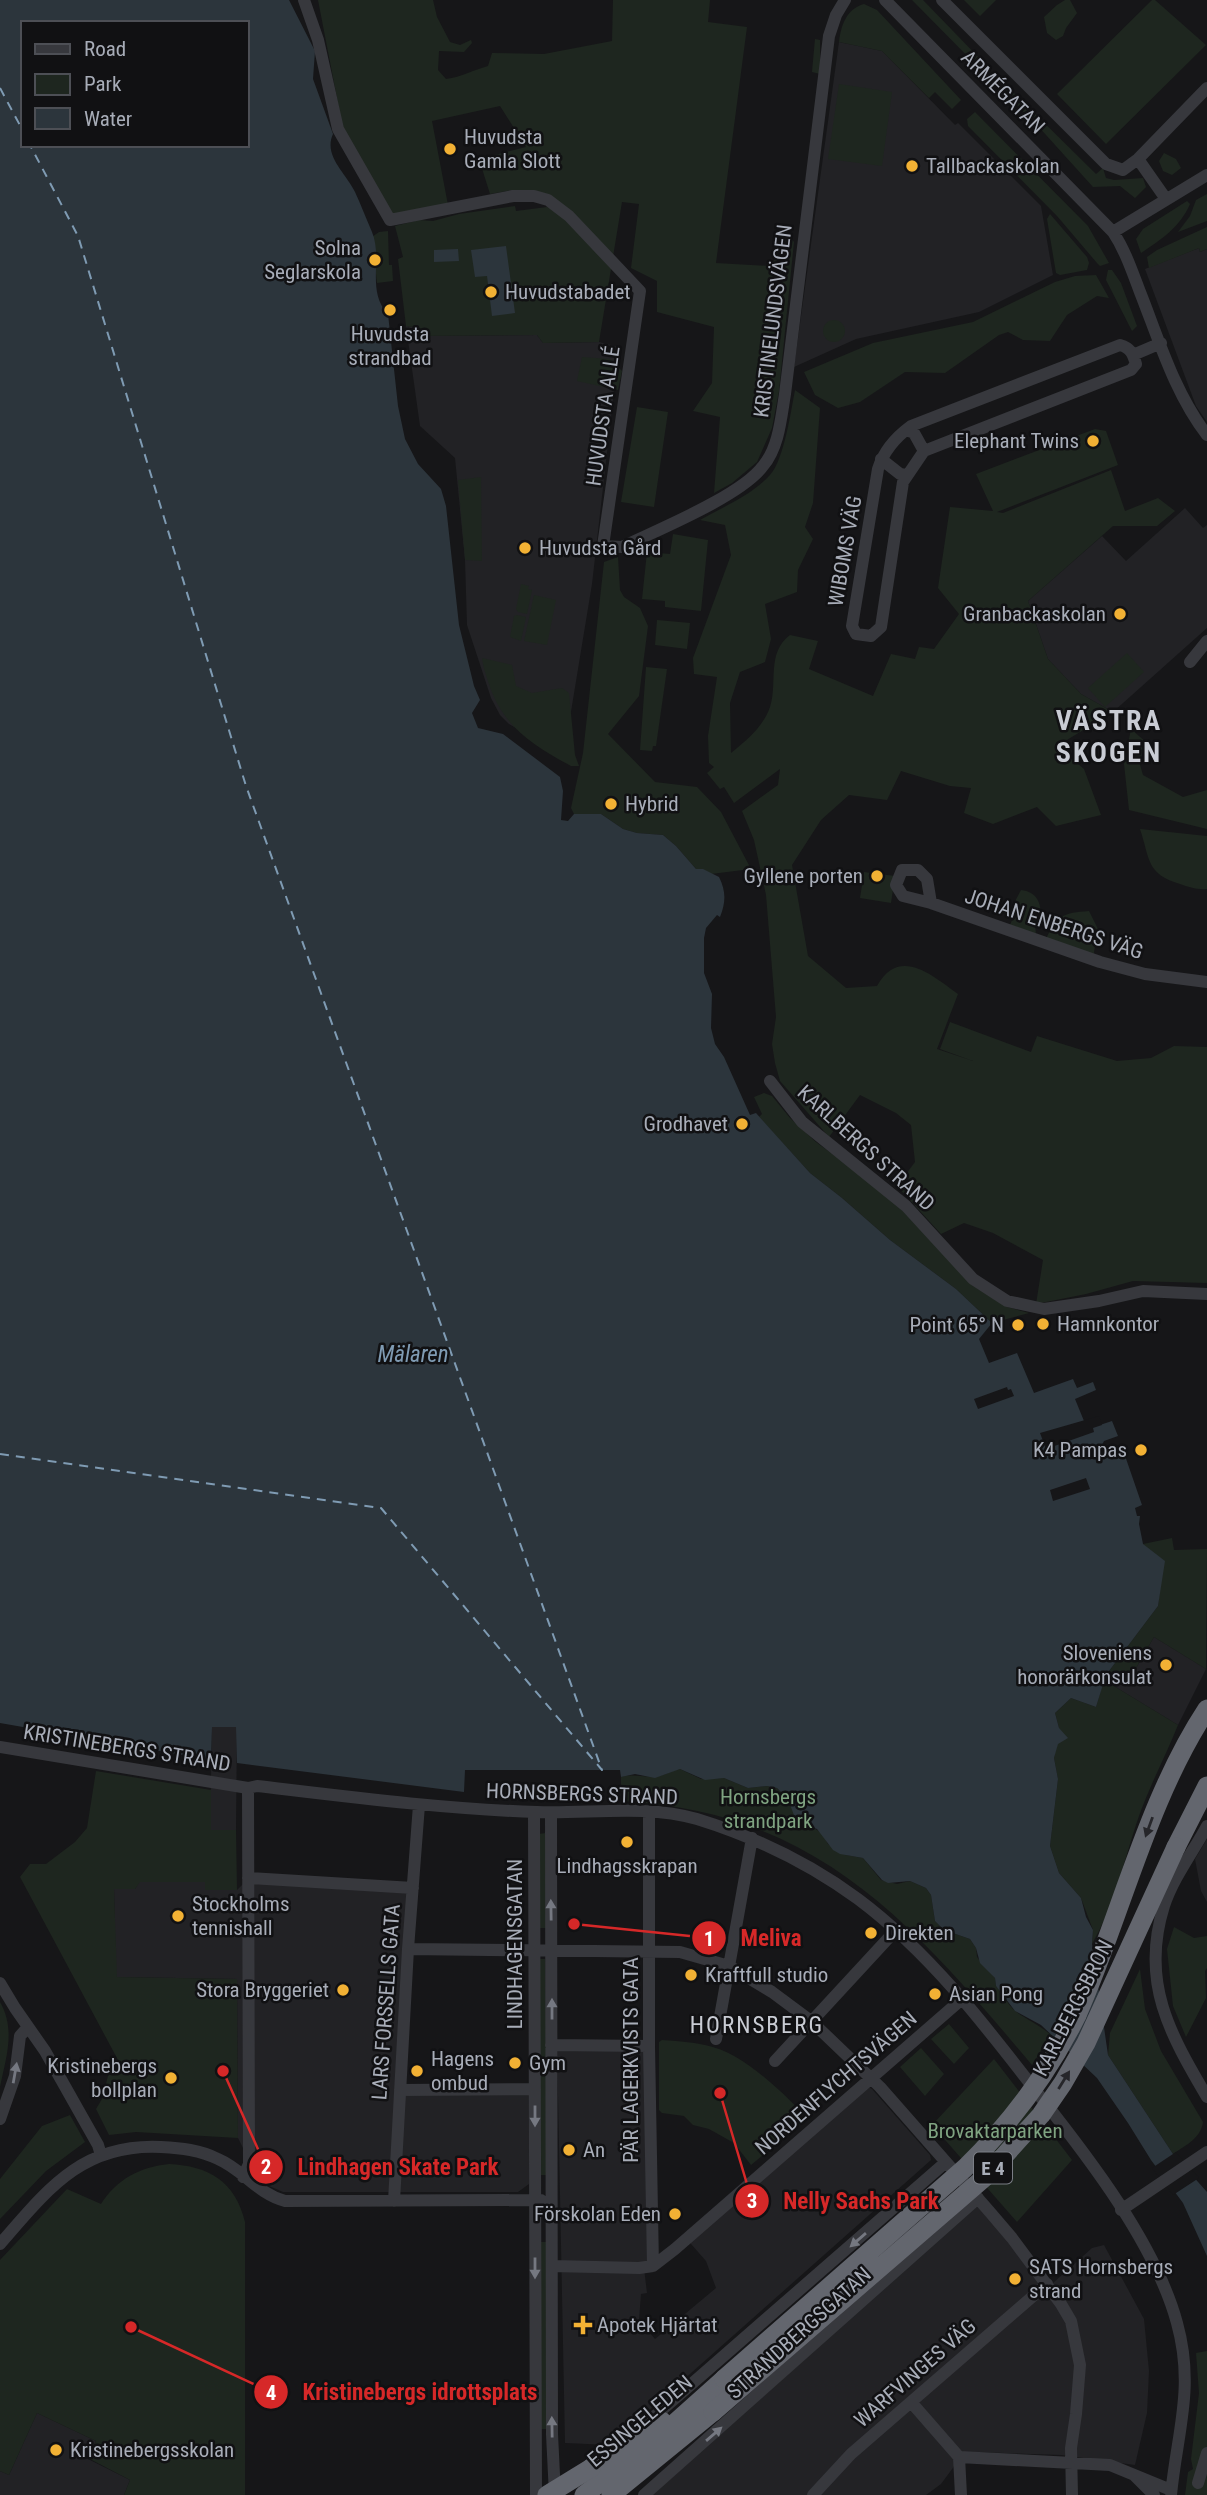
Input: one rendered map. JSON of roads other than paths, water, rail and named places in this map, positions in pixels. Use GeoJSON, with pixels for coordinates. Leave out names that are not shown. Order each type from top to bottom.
{"type":"FeatureCollection","features":[{"type":"Feature","properties":{"kind":"highway"},"geometry":{"type":"LineString","coordinates":[[1177,1765],[1195,1712],[1207,1692]]}},
{"type":"Feature","properties":{"kind":"highway","name":"E 4"},"geometry":{"type":"LineString","coordinates":[[1177,1765],[1207,1709]]}},
{"type":"Feature","properties":{"kind":"highway","name":"KARLBERGSBRON"},"geometry":{"type":"LineString","coordinates":[[724,2379],[965,2168],[997,2137],[1023,2104],[1054,2058],[1082,2004],[1152,1817],[1177,1765]]}},
{"type":"Feature","properties":{"kind":"highway","name":"KARLBERGSBRON"},"geometry":{"type":"LineString","coordinates":[[713,2413],[985,2177],[1041,2115],[1068,2076],[1092,2031],[1153,1895],[1207,1786]]}},
{"type":"Feature","properties":{"kind":"highway"},"geometry":{"type":"LineString","coordinates":[[547,2495],[724,2379]]}},
{"type":"Feature","properties":{"kind":"highway","name":"ESSINGELEDEN"},"geometry":{"type":"LineString","coordinates":[[584,2495],[658,2438],[724,2379]]}},
{"type":"Feature","properties":{"kind":"highway"},"geometry":{"type":"LineString","coordinates":[[632,2495],[681,2450],[713,2413]]}},
{"type":"Feature","properties":{"kind":"highway","name":"ESSINGELEDEN"},"geometry":{"type":"LineString","coordinates":[[611,2495],[713,2413]]}},
{"type":"Feature","properties":{"kind":"street","name":"HUVUDSTA ALLÉ"},"geometry":{"type":"LineString","coordinates":[[304,0],[318,40],[338,129],[390,220],[513,196],[534,196],[548,200],[569,216],[640,292],[603,546]]}},
{"type":"Feature","properties":{"kind":"street","name":"KRISTINELUNDSVÄGEN"},"geometry":{"type":"LineString","coordinates":[[603,546],[622,547],[734,490],[757,473],[771,454],[782,419],[829,36],[836,15],[845,0]]}},
{"type":"Feature","properties":{"kind":"street","name":"ARMÉGATAN"},"geometry":{"type":"LineString","coordinates":[[885,0],[1113,232],[1130,265],[1173,375],[1196,421],[1207,435]]}},
{"type":"Feature","properties":{"kind":"street"},"geometry":{"type":"LineString","coordinates":[[942,0],[1106,164],[1123,170],[1138,159],[1207,88]]}},
{"type":"Feature","properties":{"kind":"street"},"geometry":{"type":"LineString","coordinates":[[1138,159],[1166,200]]}},
{"type":"Feature","properties":{"kind":"street"},"geometry":{"type":"LineString","coordinates":[[1113,232],[1207,175]]}},
{"type":"Feature","properties":{"kind":"street"},"geometry":{"type":"LineString","coordinates":[[906,430],[914,433],[924,452],[1131,370],[1136,364],[1133,355],[1161,343]]}},
{"type":"Feature","properties":{"kind":"street","name":"WIBOMS VÄG"},"geometry":{"type":"LineString","coordinates":[[924,452],[906,475],[881,627],[871,636],[856,634],[852,626],[881,459],[896,437],[921,422],[1120,345],[1127,347],[1133,355]]}},
{"type":"Feature","properties":{"kind":"street"},"geometry":{"type":"LineString","coordinates":[[881,459],[900,474],[906,475]]}},
{"type":"Feature","properties":{"kind":"street"},"geometry":{"type":"LineString","coordinates":[[1190,662],[1207,641]]}},
{"type":"Feature","properties":{"kind":"street","name":"JOHAN ENBERGS VÄG"},"geometry":{"type":"LineString","coordinates":[[931,903],[1100,962],[1145,974],[1207,982]]}},
{"type":"Feature","properties":{"kind":"street","name":"KARLBERGS STRAND"},"geometry":{"type":"LineString","coordinates":[[770,1082],[802,1122],[906,1206],[973,1279],[1007,1301],[1045,1309],[1143,1291],[1207,1294]]}},
{"type":"Feature","properties":{"kind":"street","name":"KRISTINEBERGS STRAND"},"geometry":{"type":"LineString","coordinates":[[0,1747],[248,1788]]}},
{"type":"Feature","properties":{"kind":"street","name":"HORNSBERGS STRAND"},"geometry":{"type":"LineString","coordinates":[[248,1788],[257,1786],[419,1805],[551,1813],[649,1812],[693,1818],[752,1838],[795,1858],[858,1899],[928,1962],[962,1999],[1073,2138],[1157,2269],[1168,2295],[1183,2351],[1185,2407],[1171,2492]]}},
{"type":"Feature","properties":{"kind":"street"},"geometry":{"type":"LineString","coordinates":[[243,2177],[249,2164],[248,1788]]}},
{"type":"Feature","properties":{"kind":"street","name":"LARS FORSSELLS GATA"},"geometry":{"type":"LineString","coordinates":[[394,2201],[419,1805]]}},
{"type":"Feature","properties":{"kind":"street","name":"LINDHAGENSGATAN"},"geometry":{"type":"LineString","coordinates":[[534,1812],[536,2495]]}},
{"type":"Feature","properties":{"kind":"street","name":"PÄR LAGERKVISTS GATA"},"geometry":{"type":"LineString","coordinates":[[649,1812],[653,2266]]}},
{"type":"Feature","properties":{"kind":"street","name":"LINDHAGENSGATAN"},"geometry":{"type":"LineString","coordinates":[[551,1813],[551,2199],[555,2495]]}},
{"type":"Feature","properties":{"kind":"street"},"geometry":{"type":"LineString","coordinates":[[1207,1826],[1164,1905],[1155,1957],[1159,1991],[1168,2028],[1207,2097]]}},
{"type":"Feature","properties":{"kind":"street"},"geometry":{"type":"LineString","coordinates":[[716,2039],[752,1838]]}},
{"type":"Feature","properties":{"kind":"street"},"geometry":{"type":"LineString","coordinates":[[248,1878],[413,1888]]}},
{"type":"Feature","properties":{"kind":"street"},"geometry":{"type":"LineString","coordinates":[[775,2061],[895,1931]]}},
{"type":"Feature","properties":{"kind":"street"},"geometry":{"type":"LineString","coordinates":[[408,1949],[680,1952],[729,1966],[772,1992],[811,2021],[870,2078],[1012,2238],[1071,2321],[1079,2352],[1079,2381],[1070,2463],[1072,2495]]}},
{"type":"Feature","properties":{"kind":"street"},"geometry":{"type":"LineString","coordinates":[[0,1983],[45,2050],[101,2155]]}},
{"type":"Feature","properties":{"kind":"street","name":"NORDENFLYCHTSVÄGEN"},"geometry":{"type":"LineString","coordinates":[[653,2266],[962,1999]]}},
{"type":"Feature","properties":{"kind":"street"},"geometry":{"type":"LineString","coordinates":[[0,2119],[15,2076],[20,2036],[28,2027]]}},
{"type":"Feature","properties":{"kind":"street"},"geometry":{"type":"LineString","coordinates":[[551,2045],[649,2046]]}},
{"type":"Feature","properties":{"kind":"street"},"geometry":{"type":"LineString","coordinates":[[400,2090],[535,2089]]}},
{"type":"Feature","properties":{"kind":"street"},"geometry":{"type":"LineString","coordinates":[[0,2244],[55,2183],[76,2167],[101,2155],[132,2148],[178,2148],[202,2152],[222,2160],[270,2197],[285,2201],[551,2199]]}},
{"type":"Feature","properties":{"kind":"street"},"geometry":{"type":"LineString","coordinates":[[1121,2210],[1207,2152]]}},
{"type":"Feature","properties":{"kind":"street","name":"STRANDBERGSGATAN"},"geometry":{"type":"LineString","coordinates":[[535,2476],[564,2474],[592,2467],[614,2451],[946,2162]]}},
{"type":"Feature","properties":{"kind":"street","name":"STRANDBERGSGATAN"},"geometry":{"type":"LineString","coordinates":[[644,2495],[978,2199]]}},
{"type":"Feature","properties":{"kind":"street"},"geometry":{"type":"LineString","coordinates":[[552,2266],[653,2266]]}},
{"type":"Feature","properties":{"kind":"street","name":"WARFVINGES VÄG"},"geometry":{"type":"LineString","coordinates":[[813,2495],[838,2466],[1046,2284]]}},
{"type":"Feature","properties":{"kind":"street"},"geometry":{"type":"LineString","coordinates":[[911,2402],[958,2457],[961,2495]]}},
{"type":"Feature","properties":{"kind":"street"},"geometry":{"type":"LineString","coordinates":[[1198,2483],[1207,2453]]}},
{"type":"Feature","properties":{"kind":"street"},"geometry":{"type":"LineString","coordinates":[[958,2457],[1110,2465],[1171,2492]]}},
{"type":"Feature","properties":{"kind":"street"},"geometry":{"type":"LineString","coordinates":[[1134,2475],[1154,2495]]}},
{"type":"Feature","properties":{"kind":"water","name":"Mälaren"},"geometry":{"type":"Polygon","coordinates":[[[0,0],[289,0],[315,51],[313,79],[333,134],[333,157],[355,192],[375,242],[376,285],[381,305],[388,314],[398,406],[405,439],[418,464],[441,489],[446,506],[459,625],[480,700],[472,713],[478,728],[503,734],[560,777],[563,791],[561,820],[568,821],[574,814],[601,814],[623,829],[663,835],[696,869],[703,869],[719,877],[724,892],[723,906],[720,917],[717,915],[706,928],[704,938],[704,973],[712,994],[711,1028],[715,1044],[724,1057],[750,1115],[756,1113],[810,1173],[890,1240],[956,1289],[992,1323],[979,1339],[989,1363],[1017,1353],[1034,1393],[1073,1379],[1077,1388],[1093,1382],[1096,1390],[1075,1399],[1084,1421],[1097,1418],[1100,1425],[1112,1421],[1118,1436],[1104,1441],[1103,1450],[1108,1452],[1122,1447],[1142,1505],[1135,1508],[1137,1516],[1140,1516],[1143,1544],[1165,1561],[1158,1606],[1106,1675],[1096,1707],[1071,1698],[1055,1713],[1059,1728],[1068,1738],[1058,1744],[1054,1758],[1058,1779],[1050,1846],[1059,1873],[1081,1898],[1093,1930],[1092,1944],[1108,2055],[1173,2154],[1207,2192],[1207,2256],[1183,2203],[1097,2078],[1041,2025],[1015,2011],[996,1986],[995,1978],[980,1963],[970,1939],[944,1930],[935,1921],[931,1895],[926,1888],[910,1881],[888,1883],[882,1880],[863,1858],[833,1850],[817,1829],[795,1818],[788,1799],[777,1788],[748,1788],[724,1778],[705,1780],[680,1769],[655,1778],[635,1774],[621,1777],[620,1770],[465,1770],[464,1792],[237,1763],[236,1727],[212,1727],[211,1760],[0,1723],[0,0]]]}},
{"type":"Feature","properties":{"kind":"water"},"geometry":{"type":"Polygon","coordinates":[[[506,246],[515,313],[492,316],[487,276],[475,277],[471,250],[506,246]]]}},
{"type":"Feature","properties":{"kind":"water"},"geometry":{"type":"Polygon","coordinates":[[[458,249],[459,261],[434,262],[434,250],[458,249]]]}},
{"type":"Feature","properties":{"kind":"place","name":"Huvudsta Gamla Slott"},"geometry":{"type":"Point","coordinates":[450,149]}},
{"type":"Feature","properties":{"kind":"place","name":"Tallbackaskolan"},"geometry":{"type":"Point","coordinates":[912,166]}},
{"type":"Feature","properties":{"kind":"place","name":"Solna Seglarskola"},"geometry":{"type":"Point","coordinates":[375,260]}},
{"type":"Feature","properties":{"kind":"place","name":"Huvudstabadet"},"geometry":{"type":"Point","coordinates":[491,292]}},
{"type":"Feature","properties":{"kind":"place","name":"Huvudsta strandbad"},"geometry":{"type":"Point","coordinates":[390,310]}},
{"type":"Feature","properties":{"kind":"place","name":"Elephant Twins"},"geometry":{"type":"Point","coordinates":[1093,441]}},
{"type":"Feature","properties":{"kind":"place","name":"Huvudsta Gård"},"geometry":{"type":"Point","coordinates":[525,548]}},
{"type":"Feature","properties":{"kind":"place","name":"Granbackaskolan"},"geometry":{"type":"Point","coordinates":[1120,614]}},
{"type":"Feature","properties":{"kind":"place","name":"Hybrid"},"geometry":{"type":"Point","coordinates":[611,804]}},
{"type":"Feature","properties":{"kind":"place","name":"Gyllene porten"},"geometry":{"type":"Point","coordinates":[877,876]}},
{"type":"Feature","properties":{"kind":"place","name":"Grodhavet"},"geometry":{"type":"Point","coordinates":[742,1124]}},
{"type":"Feature","properties":{"kind":"place","name":"Hamnkontor"},"geometry":{"type":"Point","coordinates":[1043,1324]}},
{"type":"Feature","properties":{"kind":"place","name":"Point 65° N"},"geometry":{"type":"Point","coordinates":[1018,1325]}},
{"type":"Feature","properties":{"kind":"place","name":"K4 Pampas"},"geometry":{"type":"Point","coordinates":[1141,1450]}},
{"type":"Feature","properties":{"kind":"place","name":"Sloveniens honorärkonsulat"},"geometry":{"type":"Point","coordinates":[1166,1665]}},
{"type":"Feature","properties":{"kind":"place","name":"Lindhagsskrapan"},"geometry":{"type":"Point","coordinates":[627,1842]}},
{"type":"Feature","properties":{"kind":"place","name":"Stockholms tennishall"},"geometry":{"type":"Point","coordinates":[178,1916]}},
{"type":"Feature","properties":{"kind":"place","name":"Meliva"},"geometry":{"type":"Point","coordinates":[574,1924]}},
{"type":"Feature","properties":{"kind":"place","name":"Direkten"},"geometry":{"type":"Point","coordinates":[871,1933]}},
{"type":"Feature","properties":{"kind":"place","name":"Kraftfull studio"},"geometry":{"type":"Point","coordinates":[691,1975]}},
{"type":"Feature","properties":{"kind":"place","name":"Stora Bryggeriet"},"geometry":{"type":"Point","coordinates":[343,1990]}},
{"type":"Feature","properties":{"kind":"place","name":"Asian Pong"},"geometry":{"type":"Point","coordinates":[935,1994]}},
{"type":"Feature","properties":{"kind":"place","name":"Gym"},"geometry":{"type":"Point","coordinates":[515,2063]}},
{"type":"Feature","properties":{"kind":"place","name":"Lindhagen Skate Park"},"geometry":{"type":"Point","coordinates":[223,2071]}},
{"type":"Feature","properties":{"kind":"place","name":"Hagens ombud"},"geometry":{"type":"Point","coordinates":[417,2071]}},
{"type":"Feature","properties":{"kind":"place","name":"Kristinebergs bollplan"},"geometry":{"type":"Point","coordinates":[171,2078]}},
{"type":"Feature","properties":{"kind":"place","name":"Nelly Sachs Park"},"geometry":{"type":"Point","coordinates":[720,2093]}},
{"type":"Feature","properties":{"kind":"place","name":"An"},"geometry":{"type":"Point","coordinates":[569,2150]}},
{"type":"Feature","properties":{"kind":"place","name":"Förskolan Eden"},"geometry":{"type":"Point","coordinates":[675,2214]}},
{"type":"Feature","properties":{"kind":"place","name":"SATS Hornsbergs strand"},"geometry":{"type":"Point","coordinates":[1015,2279]}},
{"type":"Feature","properties":{"kind":"place","name":"Apotek Hjärtat"},"geometry":{"type":"Point","coordinates":[583,2325]}},
{"type":"Feature","properties":{"kind":"place","name":"Kristinebergs idrottsplats"},"geometry":{"type":"Point","coordinates":[131,2327]}},
{"type":"Feature","properties":{"kind":"place","name":"Kristinebergsskolan"},"geometry":{"type":"Point","coordinates":[56,2450]}},
{"type":"Feature","properties":{"kind":"district","name":"VÄSTRA SKOGEN"},"geometry":{"type":"Point","coordinates":[1109,736]}},
{"type":"Feature","properties":{"kind":"district","name":"HORNSBERG"},"geometry":{"type":"Point","coordinates":[757,2025]}},
{"type":"Feature","properties":{"kind":"park label","name":"Hornsbergs strandpark"},"geometry":{"type":"Point","coordinates":[768,1809]}},
{"type":"Feature","properties":{"kind":"park label","name":"Brovaktarparken"},"geometry":{"type":"Point","coordinates":[995,2131]}}]}
